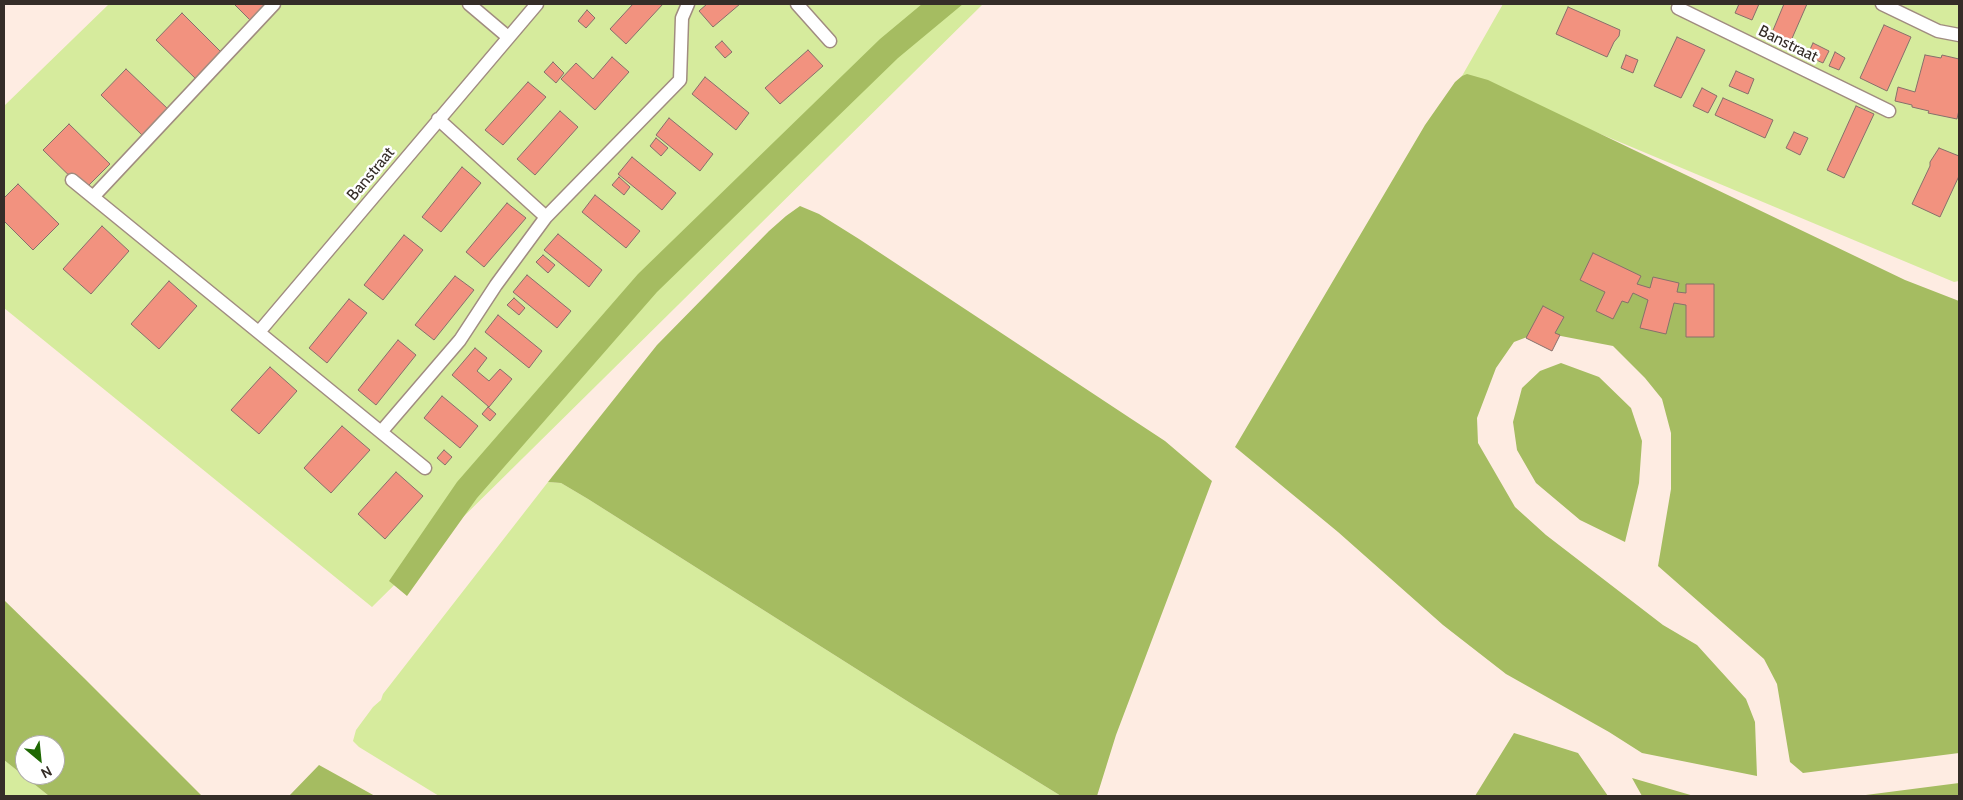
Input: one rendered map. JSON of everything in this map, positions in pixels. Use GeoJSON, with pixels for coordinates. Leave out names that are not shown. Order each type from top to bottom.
{"type":"FeatureCollection","features":[{"type":"Feature","properties":{"kind":"lane"},"geometry":{"type":"LineString","coordinates":[[93,197],[274,4]]}},
{"type":"Feature","properties":{"kind":"lane"},"geometry":{"type":"LineString","coordinates":[[469,4],[508,37]]}},
{"type":"Feature","properties":{"kind":"lane","name":"Banstraat"},"geometry":{"type":"LineString","coordinates":[[259,332],[537,4]]}},
{"type":"Feature","properties":{"kind":"lane"},"geometry":{"type":"LineString","coordinates":[[381,432],[460,340],[496,285],[546,217],[680,80],[682,18],[688,4]]}},
{"type":"Feature","properties":{"kind":"lane"},"geometry":{"type":"LineString","coordinates":[[796,4],[830,41]]}},
{"type":"Feature","properties":{"kind":"lane","name":"Banstraat"},"geometry":{"type":"LineString","coordinates":[[1680,4],[1678,8],[1889,111]]}},
{"type":"Feature","properties":{"kind":"lane"},"geometry":{"type":"LineString","coordinates":[[1882,4],[1938,31],[1959,35]]}},
{"type":"Feature","properties":{"kind":"lane"},"geometry":{"type":"LineString","coordinates":[[438,119],[546,217]]}},
{"type":"Feature","properties":{"kind":"lane"},"geometry":{"type":"LineString","coordinates":[[72,180],[425,468]]}},
{"type":"Feature","properties":{"kind":"green space"},"geometry":{"type":"Polygon","coordinates":[[[109,4],[983,4],[372,607],[4,308],[4,106],[109,4]]]}},
{"type":"Feature","properties":{"kind":"green space"},"geometry":{"type":"Polygon","coordinates":[[[922,4],[963,4],[898,58],[657,292],[477,498],[407,596],[389,581],[457,482],[638,274],[880,39],[922,4]]]}},
{"type":"Feature","properties":{"kind":"green space"},"geometry":{"type":"Polygon","coordinates":[[[1503,4],[1959,4],[1959,281],[1954,282],[1462,76],[1503,4]]]}},
{"type":"Feature","properties":{"kind":"green space"},"geometry":{"type":"Polygon","coordinates":[[[1467,74],[1488,80],[1905,280],[1959,301],[1959,753],[1803,773],[1790,762],[1777,684],[1764,659],[1658,566],[1671,489],[1671,433],[1662,399],[1645,378],[1613,346],[1540,332],[1514,342],[1496,368],[1477,418],[1478,443],[1515,507],[1546,535],[1663,625],[1697,645],[1746,699],[1755,722],[1757,776],[1642,753],[1609,732],[1506,674],[1443,625],[1338,532],[1235,447],[1425,125],[1455,82],[1467,74]]]}},
{"type":"Feature","properties":{"kind":"green space"},"geometry":{"type":"Polygon","coordinates":[[[800,206],[819,214],[859,239],[1165,441],[1212,481],[1116,735],[1097,796],[1061,796],[588,499],[561,483],[548,482],[657,345],[769,231],[800,206]]]}},
{"type":"Feature","properties":{"kind":"green space"},"geometry":{"type":"Polygon","coordinates":[[[1561,363],[1599,377],[1631,408],[1642,441],[1639,483],[1625,542],[1580,520],[1536,483],[1517,450],[1513,422],[1522,388],[1540,371],[1561,363]]]}},
{"type":"Feature","properties":{"kind":"green space"},"geometry":{"type":"Polygon","coordinates":[[[548,482],[561,483],[588,499],[1061,796],[439,796],[359,747],[353,741],[356,730],[548,482]]]}},
{"type":"Feature","properties":{"kind":"green space"},"geometry":{"type":"Polygon","coordinates":[[[4,600],[202,796],[49,796],[35,785],[65,785],[65,735],[15,735],[15,769],[4,760],[4,600]]]}},
{"type":"Feature","properties":{"kind":"green space"},"geometry":{"type":"Polygon","coordinates":[[[1514,733],[1578,753],[1608,796],[1475,796],[1514,733]]]}},
{"type":"Feature","properties":{"kind":"green space"},"geometry":{"type":"Polygon","coordinates":[[[4,760],[15,769],[15,785],[35,785],[49,796],[4,796],[4,760]]]}},
{"type":"Feature","properties":{"kind":"green space"},"geometry":{"type":"Polygon","coordinates":[[[319,765],[375,796],[289,796],[319,765]]]}},
{"type":"Feature","properties":{"kind":"green space"},"geometry":{"type":"Polygon","coordinates":[[[1632,778],[1694,796],[1642,796],[1632,778]]]}},
{"type":"Feature","properties":{"kind":"green space"},"geometry":{"type":"Polygon","coordinates":[[[1959,783],[1959,796],[1858,796],[1959,783]]]}},
{"type":"Feature","properties":{"kind":"building"},"geometry":{"type":"Polygon","coordinates":[[[234,4],[272,4],[253,23],[234,4]]]}},
{"type":"Feature","properties":{"kind":"building"},"geometry":{"type":"Polygon","coordinates":[[[633,4],[663,4],[626,44],[610,29],[633,4]]]}},
{"type":"Feature","properties":{"kind":"building"},"geometry":{"type":"Polygon","coordinates":[[[707,4],[740,4],[713,27],[699,11],[707,4]]]}},
{"type":"Feature","properties":{"kind":"building"},"geometry":{"type":"Polygon","coordinates":[[[1739,4],[1759,4],[1752,20],[1735,13],[1739,4]]]}},
{"type":"Feature","properties":{"kind":"building"},"geometry":{"type":"Polygon","coordinates":[[[1784,4],[1807,4],[1790,43],[1771,35],[1784,4]]]}},
{"type":"Feature","properties":{"kind":"building"},"geometry":{"type":"Polygon","coordinates":[[[1568,7],[1620,30],[1619,36],[1607,57],[1556,34],[1568,7]]]}},
{"type":"Feature","properties":{"kind":"building"},"geometry":{"type":"Polygon","coordinates":[[[587,10],[595,18],[586,28],[578,21],[587,10]]]}},
{"type":"Feature","properties":{"kind":"building"},"geometry":{"type":"Polygon","coordinates":[[[182,13],[223,54],[197,80],[156,40],[182,13]]]}},
{"type":"Feature","properties":{"kind":"building"},"geometry":{"type":"Polygon","coordinates":[[[1884,25],[1911,37],[1887,91],[1860,78],[1884,25]]]}},
{"type":"Feature","properties":{"kind":"building"},"geometry":{"type":"Polygon","coordinates":[[[1677,37],[1705,50],[1681,98],[1654,86],[1677,37]]]}},
{"type":"Feature","properties":{"kind":"building"},"geometry":{"type":"Polygon","coordinates":[[[722,41],[732,52],[725,58],[715,47],[722,41]]]}},
{"type":"Feature","properties":{"kind":"building"},"geometry":{"type":"Polygon","coordinates":[[[1813,43],[1829,51],[1823,63],[1807,56],[1813,43]]]}},
{"type":"Feature","properties":{"kind":"building"},"geometry":{"type":"Polygon","coordinates":[[[808,50],[823,66],[780,104],[765,88],[808,50]]]}},
{"type":"Feature","properties":{"kind":"building"},"geometry":{"type":"Polygon","coordinates":[[[1835,52],[1845,58],[1839,70],[1829,66],[1835,52]]]}},
{"type":"Feature","properties":{"kind":"building"},"geometry":{"type":"Polygon","coordinates":[[[1626,55],[1638,60],[1633,73],[1621,68],[1626,55]]]}},
{"type":"Feature","properties":{"kind":"building"},"geometry":{"type":"Polygon","coordinates":[[[1925,55],[1941,58],[1942,55],[1959,59],[1959,110],[1957,119],[1928,113],[1929,111],[1895,101],[1898,87],[1915,92],[1925,55]]]}},
{"type":"Feature","properties":{"kind":"building"},"geometry":{"type":"Polygon","coordinates":[[[612,57],[629,72],[595,110],[561,79],[576,63],[593,79],[612,57]]]}},
{"type":"Feature","properties":{"kind":"building"},"geometry":{"type":"Polygon","coordinates":[[[553,62],[564,73],[556,83],[544,72],[553,62]]]}},
{"type":"Feature","properties":{"kind":"building"},"geometry":{"type":"Polygon","coordinates":[[[126,69],[168,109],[142,135],[101,95],[126,69]]]}},
{"type":"Feature","properties":{"kind":"building"},"geometry":{"type":"Polygon","coordinates":[[[1736,71],[1754,79],[1748,94],[1729,86],[1736,71]]]}},
{"type":"Feature","properties":{"kind":"building"},"geometry":{"type":"Polygon","coordinates":[[[705,77],[749,113],[736,130],[692,94],[705,77]]]}},
{"type":"Feature","properties":{"kind":"building"},"geometry":{"type":"Polygon","coordinates":[[[528,82],[546,97],[503,145],[485,130],[528,82]]]}},
{"type":"Feature","properties":{"kind":"building"},"geometry":{"type":"Polygon","coordinates":[[[1702,88],[1717,96],[1708,113],[1693,106],[1702,88]]]}},
{"type":"Feature","properties":{"kind":"building"},"geometry":{"type":"Polygon","coordinates":[[[1723,98],[1773,120],[1765,138],[1715,115],[1723,98]]]}},
{"type":"Feature","properties":{"kind":"building"},"geometry":{"type":"Polygon","coordinates":[[[1856,106],[1874,114],[1844,178],[1827,170],[1856,106]]]}},
{"type":"Feature","properties":{"kind":"building"},"geometry":{"type":"Polygon","coordinates":[[[560,111],[578,127],[535,175],[517,159],[560,111]]]}},
{"type":"Feature","properties":{"kind":"building"},"geometry":{"type":"Polygon","coordinates":[[[669,118],[713,154],[700,171],[656,135],[669,118]]]}},
{"type":"Feature","properties":{"kind":"building"},"geometry":{"type":"Polygon","coordinates":[[[69,124],[110,164],[84,190],[43,150],[69,124]]]}},
{"type":"Feature","properties":{"kind":"building"},"geometry":{"type":"Polygon","coordinates":[[[1794,132],[1808,138],[1800,155],[1786,148],[1794,132]]]}},
{"type":"Feature","properties":{"kind":"building"},"geometry":{"type":"Polygon","coordinates":[[[656,138],[668,148],[661,156],[650,146],[656,138]]]}},
{"type":"Feature","properties":{"kind":"building"},"geometry":{"type":"Polygon","coordinates":[[[1939,148],[1959,156],[1959,176],[1940,217],[1912,204],[1930,166],[1930,162],[1939,148]]]}},
{"type":"Feature","properties":{"kind":"building"},"geometry":{"type":"Polygon","coordinates":[[[632,157],[676,193],[662,210],[618,174],[632,157]]]}},
{"type":"Feature","properties":{"kind":"building"},"geometry":{"type":"Polygon","coordinates":[[[462,167],[481,183],[441,232],[422,217],[462,167]]]}},
{"type":"Feature","properties":{"kind":"building"},"geometry":{"type":"Polygon","coordinates":[[[619,177],[630,187],[624,195],[612,185],[619,177]]]}},
{"type":"Feature","properties":{"kind":"building"},"geometry":{"type":"Polygon","coordinates":[[[18,184],[59,224],[33,250],[4,221],[4,198],[18,184]]]}},
{"type":"Feature","properties":{"kind":"building"},"geometry":{"type":"Polygon","coordinates":[[[595,195],[640,231],[626,248],[582,212],[595,195]]]}},
{"type":"Feature","properties":{"kind":"building"},"geometry":{"type":"Polygon","coordinates":[[[507,203],[526,218],[484,267],[466,252],[507,203]]]}},
{"type":"Feature","properties":{"kind":"building"},"geometry":{"type":"Polygon","coordinates":[[[102,226],[129,251],[91,294],[63,269],[102,226]]]}},
{"type":"Feature","properties":{"kind":"building"},"geometry":{"type":"Polygon","coordinates":[[[558,234],[602,270],[589,287],[544,250],[558,234]]]}},
{"type":"Feature","properties":{"kind":"building"},"geometry":{"type":"Polygon","coordinates":[[[404,235],[423,250],[383,300],[364,285],[404,235]]]}},
{"type":"Feature","properties":{"kind":"building"},"geometry":{"type":"Polygon","coordinates":[[[1593,253],[1641,276],[1637,284],[1650,288],[1653,277],[1679,283],[1677,292],[1686,293],[1686,284],[1714,284],[1714,337],[1686,337],[1686,305],[1674,303],[1666,334],[1640,328],[1648,300],[1633,293],[1628,303],[1622,301],[1613,319],[1596,311],[1605,292],[1580,280],[1593,253]]]}},
{"type":"Feature","properties":{"kind":"building"},"geometry":{"type":"Polygon","coordinates":[[[543,255],[555,265],[548,273],[536,262],[543,255]]]}},
{"type":"Feature","properties":{"kind":"building"},"geometry":{"type":"Polygon","coordinates":[[[527,275],[571,311],[557,328],[513,292],[527,275]]]}},
{"type":"Feature","properties":{"kind":"building"},"geometry":{"type":"Polygon","coordinates":[[[455,276],[474,290],[434,340],[415,325],[455,276]]]}},
{"type":"Feature","properties":{"kind":"building"},"geometry":{"type":"Polygon","coordinates":[[[169,281],[197,306],[159,349],[131,324],[169,281]]]}},
{"type":"Feature","properties":{"kind":"building"},"geometry":{"type":"Polygon","coordinates":[[[514,298],[525,308],[519,315],[507,305],[514,298]]]}},
{"type":"Feature","properties":{"kind":"building"},"geometry":{"type":"Polygon","coordinates":[[[349,299],[367,313],[327,363],[309,348],[349,299]]]}},
{"type":"Feature","properties":{"kind":"building"},"geometry":{"type":"Polygon","coordinates":[[[1543,306],[1564,317],[1555,333],[1560,335],[1552,351],[1526,338],[1543,306]]]}},
{"type":"Feature","properties":{"kind":"building"},"geometry":{"type":"Polygon","coordinates":[[[498,315],[542,351],[529,368],[485,332],[498,315]]]}},
{"type":"Feature","properties":{"kind":"building"},"geometry":{"type":"Polygon","coordinates":[[[398,340],[416,355],[376,405],[358,390],[398,340]]]}},
{"type":"Feature","properties":{"kind":"building"},"geometry":{"type":"Polygon","coordinates":[[[475,348],[487,358],[477,371],[489,381],[500,369],[512,379],[489,407],[452,375],[475,348]]]}},
{"type":"Feature","properties":{"kind":"building"},"geometry":{"type":"Polygon","coordinates":[[[270,367],[297,391],[259,434],[231,410],[270,367]]]}},
{"type":"Feature","properties":{"kind":"building"},"geometry":{"type":"Polygon","coordinates":[[[442,396],[478,426],[460,448],[424,418],[442,396]]]}},
{"type":"Feature","properties":{"kind":"building"},"geometry":{"type":"Polygon","coordinates":[[[488,407],[496,414],[490,421],[482,414],[488,407]]]}},
{"type":"Feature","properties":{"kind":"building"},"geometry":{"type":"Polygon","coordinates":[[[342,426],[370,450],[331,493],[304,468],[342,426]]]}},
{"type":"Feature","properties":{"kind":"building"},"geometry":{"type":"Polygon","coordinates":[[[444,450],[452,457],[445,465],[437,458],[444,450]]]}},
{"type":"Feature","properties":{"kind":"building"},"geometry":{"type":"Polygon","coordinates":[[[396,472],[423,496],[385,539],[358,514],[396,472]]]}}]}
